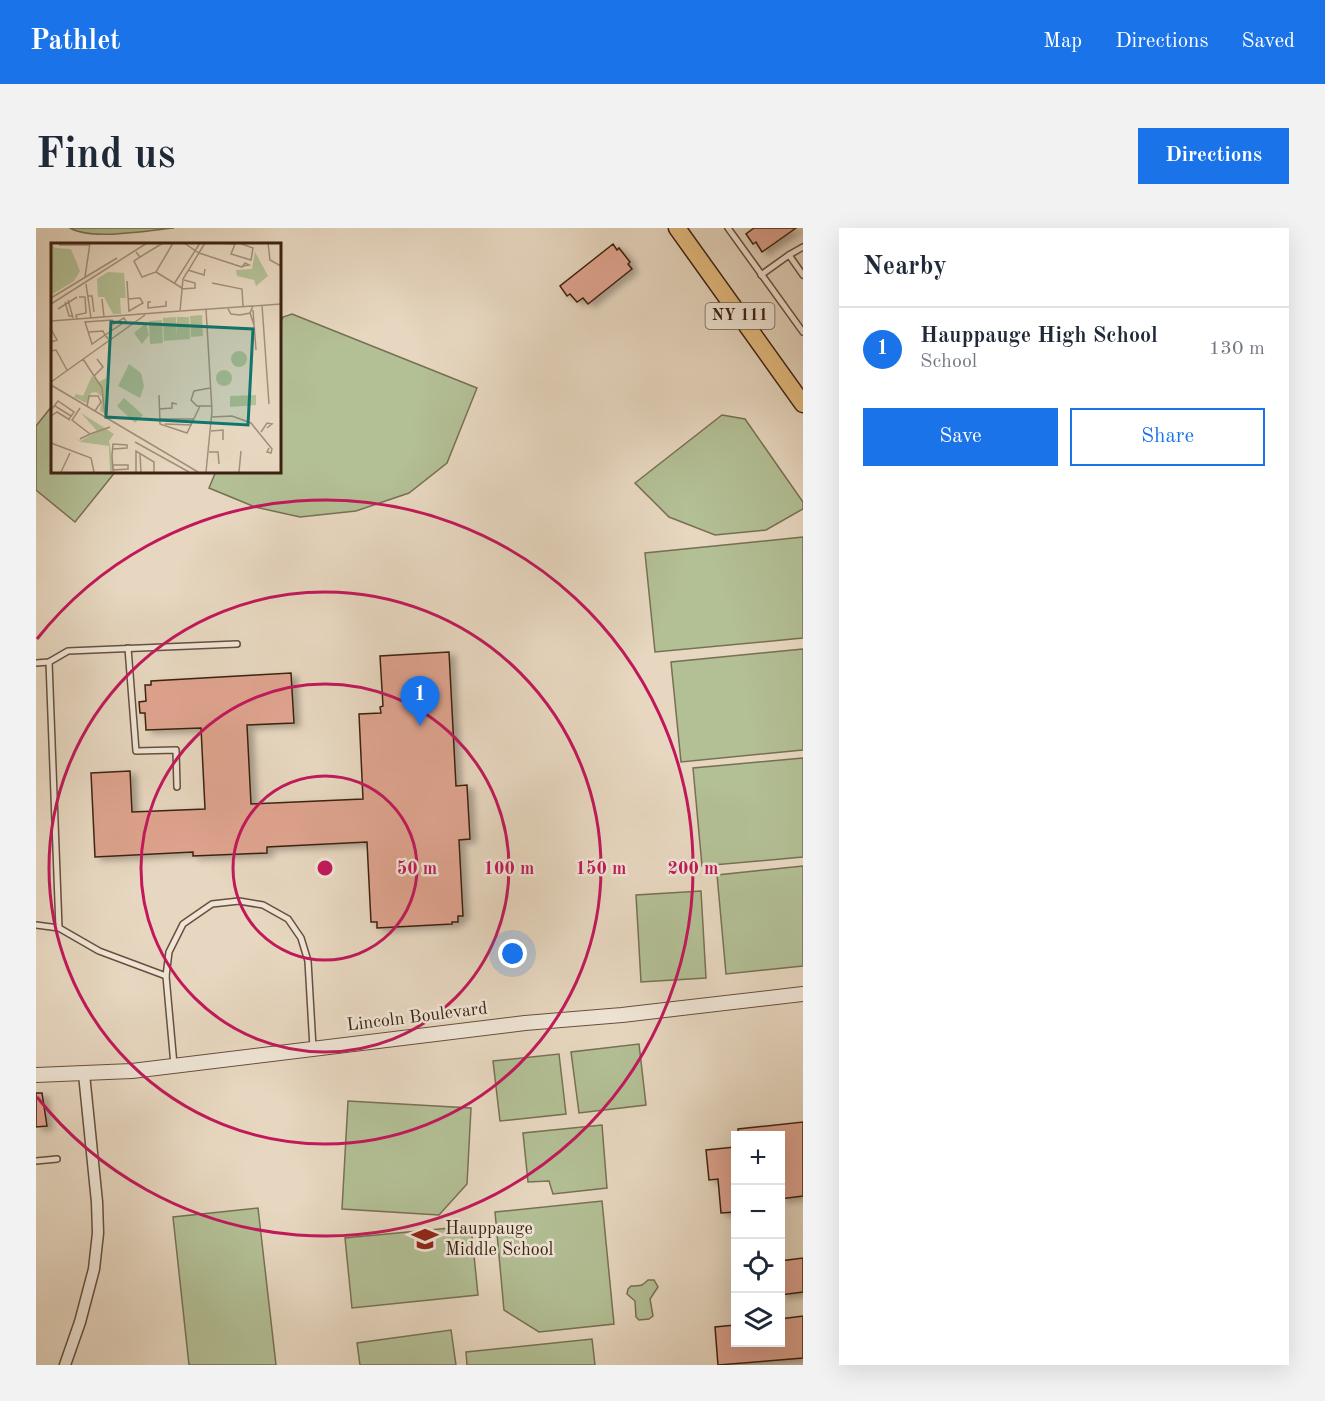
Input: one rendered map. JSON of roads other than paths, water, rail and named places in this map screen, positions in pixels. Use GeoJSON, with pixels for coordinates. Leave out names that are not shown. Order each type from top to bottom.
{"type":"FeatureCollection","features":[{"type":"Feature","properties":{"kind":"main road","name":"NY 111"},"geometry":{"type":"LineString","coordinates":[[677,228],[803,404]]}},
{"type":"Feature","properties":{"kind":"street","name":"Lincoln Boulevard"},"geometry":{"type":"LineString","coordinates":[[36,1075],[84,1074],[174,1066],[525,1023],[629,1014],[803,994]]}},
{"type":"Feature","properties":{"kind":"street"},"geometry":{"type":"LineString","coordinates":[[65,1365],[80,1322],[94,1269],[98,1233],[84,1074]]}},
{"type":"Feature","properties":{"kind":"lane"},"geometry":{"type":"LineString","coordinates":[[728,228],[803,332]]}},
{"type":"Feature","properties":{"kind":"lane"},"geometry":{"type":"LineString","coordinates":[[761,275],[803,247]]}},
{"type":"Feature","properties":{"kind":"lane"},"geometry":{"type":"LineString","coordinates":[[789,255],[803,275]]}},
{"type":"Feature","properties":{"kind":"lane"},"geometry":{"type":"LineString","coordinates":[[36,663],[49,662],[68,651],[237,644]]}},
{"type":"Feature","properties":{"kind":"lane"},"geometry":{"type":"LineString","coordinates":[[128,648],[136,751],[176,750],[177,787]]}},
{"type":"Feature","properties":{"kind":"lane"},"geometry":{"type":"LineString","coordinates":[[49,662],[59,928]]}},
{"type":"Feature","properties":{"kind":"lane"},"geometry":{"type":"LineString","coordinates":[[174,1066],[166,976],[169,952],[183,924],[212,904],[238,901],[263,905],[288,920],[301,938],[308,961],[313,1048]]}},
{"type":"Feature","properties":{"kind":"lane"},"geometry":{"type":"LineString","coordinates":[[36,925],[59,928],[99,951],[166,976]]}},
{"type":"Feature","properties":{"kind":"lane"},"geometry":{"type":"LineString","coordinates":[[36,1161],[57,1159]]}},
{"type":"Feature","properties":{"kind":"place","name":"Hauppauge High School"},"geometry":{"type":"Point","coordinates":[420,726]}},
{"type":"Feature","properties":{"kind":"place","name":"Hauppauge Middle School"},"geometry":{"type":"Point","coordinates":[425,1239]}}]}
